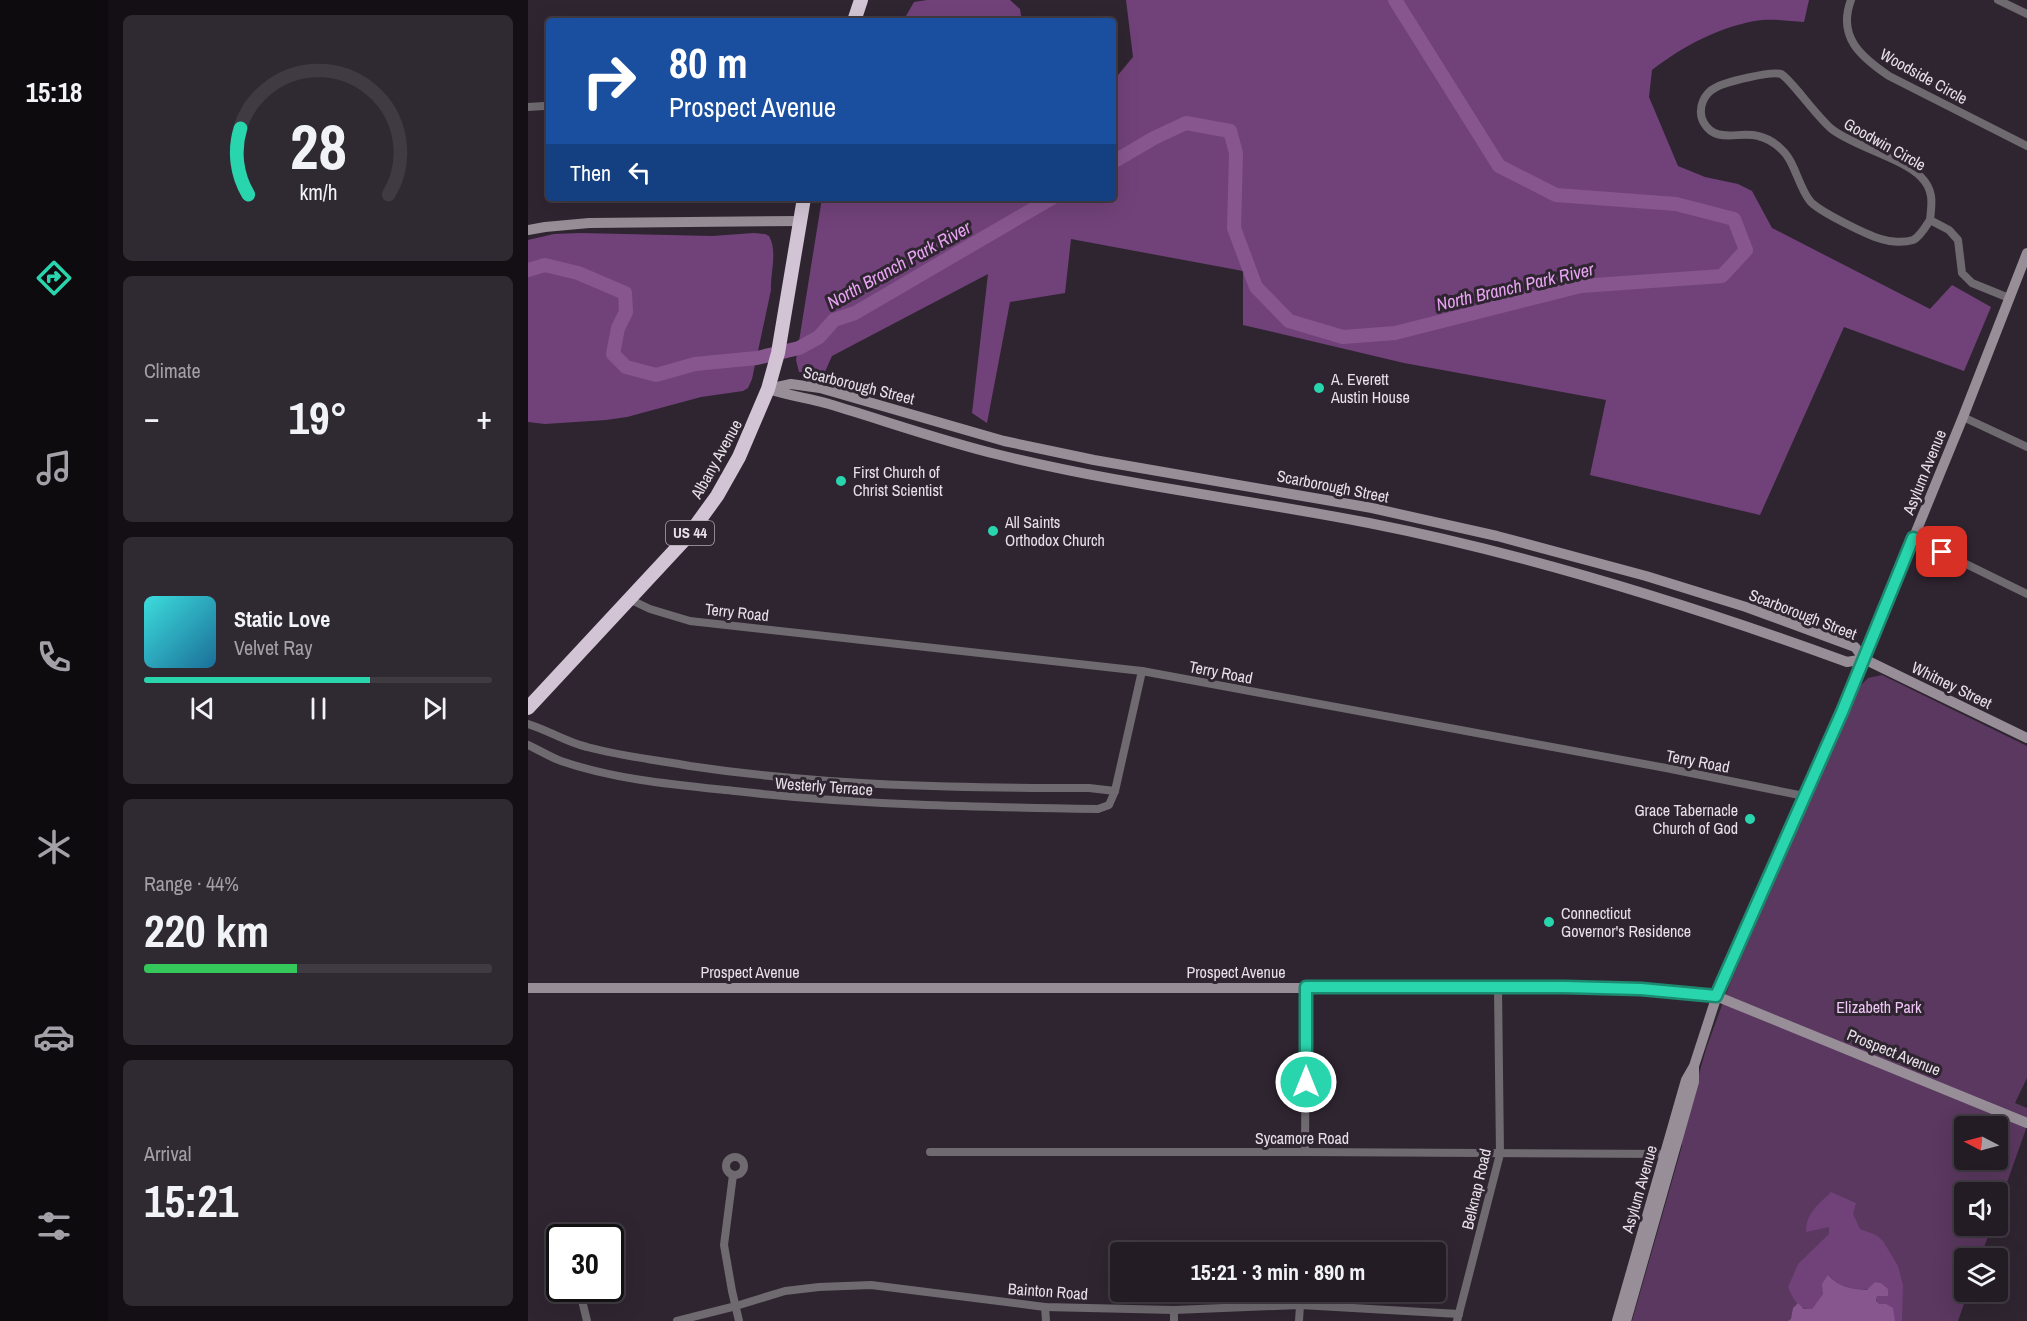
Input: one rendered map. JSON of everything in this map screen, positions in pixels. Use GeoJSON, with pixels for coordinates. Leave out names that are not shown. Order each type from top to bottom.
{"type":"FeatureCollection","features":[{"type":"Feature","properties":{"kind":"highway"},"geometry":{"type":"LineString","coordinates":[[855,18],[861,0]]}},
{"type":"Feature","properties":{"kind":"highway","name":"Albany Avenue"},"geometry":{"type":"LineString","coordinates":[[528,708],[688,536],[717,496],[747,442],[768,389],[782,339],[803,201]]}},
{"type":"Feature","properties":{"kind":"main road"},"geometry":{"type":"LineString","coordinates":[[528,230],[545,226],[599,223],[800,221]]}},
{"type":"Feature","properties":{"kind":"main road","name":"Asylum Avenue"},"geometry":{"type":"LineString","coordinates":[[1626,1321],[1686,1080],[1694,1066],[1716,996],[1864,659],[2027,253]]}},
{"type":"Feature","properties":{"kind":"main road","name":"Scarborough Street"},"geometry":{"type":"LineString","coordinates":[[791,384],[820,388],[1004,441],[1094,460],[1372,508],[1497,536],[1646,576],[1746,607],[1855,647],[1864,659],[1847,662],[1741,623],[1641,591],[1494,552],[1370,523],[1089,474],[1000,455],[821,402],[792,397],[768,389],[791,384]]}},
{"type":"Feature","properties":{"kind":"main road"},"geometry":{"type":"LineString","coordinates":[[1000,455],[1004,441]]}},
{"type":"Feature","properties":{"kind":"main road"},"geometry":{"type":"LineString","coordinates":[[1089,474],[1094,460]]}},
{"type":"Feature","properties":{"kind":"main road"},"geometry":{"type":"LineString","coordinates":[[1232,498],[1234,483]]}},
{"type":"Feature","properties":{"kind":"main road"},"geometry":{"type":"LineString","coordinates":[[1370,523],[1372,508]]}},
{"type":"Feature","properties":{"kind":"main road"},"geometry":{"type":"LineString","coordinates":[[1494,552],[1497,536]]}},
{"type":"Feature","properties":{"kind":"main road"},"geometry":{"type":"LineString","coordinates":[[1641,591],[1646,576]]}},
{"type":"Feature","properties":{"kind":"main road"},"geometry":{"type":"LineString","coordinates":[[1741,623],[1746,607]]}},
{"type":"Feature","properties":{"kind":"main road","name":"Whitney Street"},"geometry":{"type":"LineString","coordinates":[[1864,659],[2027,738]]}},
{"type":"Feature","properties":{"kind":"main road","name":"Prospect Avenue"},"geometry":{"type":"LineString","coordinates":[[528,988],[1641,989],[1716,996],[2027,1123]]}},
{"type":"Feature","properties":{"kind":"main road","name":"Asylum Avenue"},"geometry":{"type":"LineString","coordinates":[[1617,1321],[1669,1154]]}},
{"type":"Feature","properties":{"kind":"street","name":"Woodside Circle"},"geometry":{"type":"LineString","coordinates":[[1851,0],[1846,18],[1848,34],[1857,50],[1871,64],[1889,76],[2027,146]]}},
{"type":"Feature","properties":{"kind":"street"},"geometry":{"type":"LineString","coordinates":[[1998,0],[2027,14]]}},
{"type":"Feature","properties":{"kind":"street","name":"Goodwin Circle"},"geometry":{"type":"LineString","coordinates":[[1775,73],[1784,75],[1817,115],[1834,130],[1920,176],[1930,188],[1932,202],[1930,220],[1915,239],[1909,241],[1881,240],[1857,229],[1811,203],[1785,152],[1773,142],[1760,136],[1717,135],[1708,130],[1702,120],[1702,103],[1715,87],[1759,75],[1775,73]]}},
{"type":"Feature","properties":{"kind":"street"},"geometry":{"type":"LineString","coordinates":[[528,107],[544,106]]}},
{"type":"Feature","properties":{"kind":"street"},"geometry":{"type":"LineString","coordinates":[[1930,220],[1949,230],[1958,240],[1962,273],[1972,283],[2009,298]]}},
{"type":"Feature","properties":{"kind":"street"},"geometry":{"type":"LineString","coordinates":[[1963,417],[2027,447]]}},
{"type":"Feature","properties":{"kind":"street"},"geometry":{"type":"LineString","coordinates":[[1913,538],[2027,594]]}},
{"type":"Feature","properties":{"kind":"street","name":"Terry Road"},"geometry":{"type":"LineString","coordinates":[[629,599],[650,609],[690,621],[1142,671],[1655,766],[1804,796]]}},
{"type":"Feature","properties":{"kind":"street"},"geometry":{"type":"LineString","coordinates":[[1114,791],[1142,671]]}},
{"type":"Feature","properties":{"kind":"street","name":"Westerly Terrace"},"geometry":{"type":"LineString","coordinates":[[528,724],[587,747],[730,772],[934,788],[1089,788],[1114,791],[1109,805],[1098,809],[934,807],[814,800],[677,785],[613,774],[560,760],[528,745]]}},
{"type":"Feature","properties":{"kind":"street"},"geometry":{"type":"LineString","coordinates":[[1305,1152],[1306,987]]}},
{"type":"Feature","properties":{"kind":"street","name":"Belknap Road"},"geometry":{"type":"LineString","coordinates":[[1458,1318],[1500,1154],[1498,988]]}},
{"type":"Feature","properties":{"kind":"street","name":"Sycamore Road"},"geometry":{"type":"LineString","coordinates":[[930,1152],[1669,1154]]}},
{"type":"Feature","properties":{"kind":"street"},"geometry":{"type":"LineString","coordinates":[[733,1175],[724,1245],[739,1321]]}},
{"type":"Feature","properties":{"kind":"street","name":"Bainton Road"},"geometry":{"type":"LineString","coordinates":[[677,1321],[785,1291],[871,1285],[1046,1307],[1174,1310],[1300,1305],[1458,1318]]}},
{"type":"Feature","properties":{"kind":"street"},"geometry":{"type":"LineString","coordinates":[[582,1302],[587,1321]]}},
{"type":"Feature","properties":{"kind":"street"},"geometry":{"type":"LineString","coordinates":[[1299,1321],[1300,1305]]}},
{"type":"Feature","properties":{"kind":"street"},"geometry":{"type":"LineString","coordinates":[[1046,1307],[1046,1321]]}},
{"type":"Feature","properties":{"kind":"street"},"geometry":{"type":"LineString","coordinates":[[1174,1310],[1174,1321]]}},
{"type":"Feature","properties":{"kind":"green space","name":"Elizabeth Park"},"geometry":{"type":"Polygon","coordinates":[[[1882,675],[2027,746],[2027,1078],[2015,1103],[2027,1108],[2027,1126],[2007,1182],[1954,1182],[1954,1236],[1988,1236],[1984,1248],[1954,1248],[1954,1302],[1965,1302],[1958,1321],[1632,1321],[1682,1146],[1682,1135],[1706,1049],[1730,983],[1860,686],[1868,678],[1882,675]]]}},
{"type":"Feature","properties":{"kind":"shaded area"},"geometry":{"type":"Polygon","coordinates":[[[1010,0],[1020,9],[1022,18],[905,18],[914,2],[1010,0]]]}},
{"type":"Feature","properties":{"kind":"shaded area"},"geometry":{"type":"Polygon","coordinates":[[[1126,0],[1809,0],[1804,22],[1762,20],[1732,27],[1690,45],[1652,70],[1649,97],[1678,166],[1705,177],[1738,184],[1752,191],[1772,228],[1930,309],[1952,285],[1991,307],[1964,371],[1844,327],[1760,515],[1590,475],[1606,400],[1404,363],[1243,325],[1243,271],[1071,239],[1065,293],[1010,302],[987,423],[972,413],[988,274],[832,356],[823,376],[799,372],[796,360],[822,201],[1116,201],[1116,77],[1133,57],[1126,0]]]}},
{"type":"Feature","properties":{"kind":"shaded area"},"geometry":{"type":"Polygon","coordinates":[[[754,233],[769,236],[773,249],[771,290],[752,379],[748,388],[743,391],[701,397],[627,417],[545,424],[528,422],[528,240],[554,234],[712,236],[754,233]]]}},
{"type":"Feature","properties":{"kind":"shaded area"},"geometry":{"type":"Polygon","coordinates":[[[1831,1192],[1856,1203],[1853,1214],[1860,1229],[1876,1235],[1883,1241],[1898,1266],[1903,1285],[1902,1321],[1895,1321],[1891,1307],[1877,1304],[1877,1296],[1885,1296],[1882,1283],[1875,1282],[1869,1289],[1858,1289],[1842,1285],[1829,1275],[1823,1294],[1811,1310],[1799,1305],[1791,1295],[1788,1287],[1798,1264],[1829,1234],[1829,1227],[1806,1232],[1810,1214],[1831,1192]]]}},
{"type":"Feature","properties":{"kind":"shaded area"},"geometry":{"type":"Polygon","coordinates":[[[1828,1275],[1841,1285],[1856,1289],[1867,1290],[1875,1282],[1881,1283],[1888,1289],[1888,1296],[1877,1296],[1876,1301],[1893,1308],[1895,1321],[1788,1321],[1791,1319],[1793,1308],[1798,1303],[1804,1309],[1812,1309],[1823,1294],[1822,1284],[1828,1275]]]}},
{"type":"Feature","properties":{"kind":"waterway","name":"North Branch Park River"},"geometry":{"type":"LineString","coordinates":[[1116,160],[1186,123],[1230,131],[1236,153],[1234,228],[1256,287],[1289,321],[1343,337],[1395,333],[1581,286],[1722,276],[1746,250],[1734,219],[1676,204],[1556,195],[1499,166],[1395,0]]}},
{"type":"Feature","properties":{"kind":"waterway","name":"North Branch Park River"},"geometry":{"type":"LineString","coordinates":[[528,270],[545,265],[578,273],[625,293],[626,312],[618,328],[613,354],[626,367],[656,375],[695,364],[757,358],[799,348],[819,337],[834,320],[855,313],[1047,201]]}},
{"type":"Feature","properties":{"kind":"place","name":"A. Everett Austin House"},"geometry":{"type":"Point","coordinates":[1319,388]}},
{"type":"Feature","properties":{"kind":"place","name":"First Church of Christ Scientist"},"geometry":{"type":"Point","coordinates":[841,481]}},
{"type":"Feature","properties":{"kind":"place","name":"All Saints Orthodox Church"},"geometry":{"type":"Point","coordinates":[993,531]}},
{"type":"Feature","properties":{"kind":"place","name":"Grace Tabernacle Church of God"},"geometry":{"type":"Point","coordinates":[1750,819]}},
{"type":"Feature","properties":{"kind":"place","name":"Connecticut Governor's Residence"},"geometry":{"type":"Point","coordinates":[1549,922]}},
{"type":"Feature","properties":{"kind":"route"},"geometry":{"type":"LineString","coordinates":[[1306,1082],[1306,987],[1565,987],[1641,989],[1716,996],[1842,712],[1913,538],[1942,552]]}}]}
